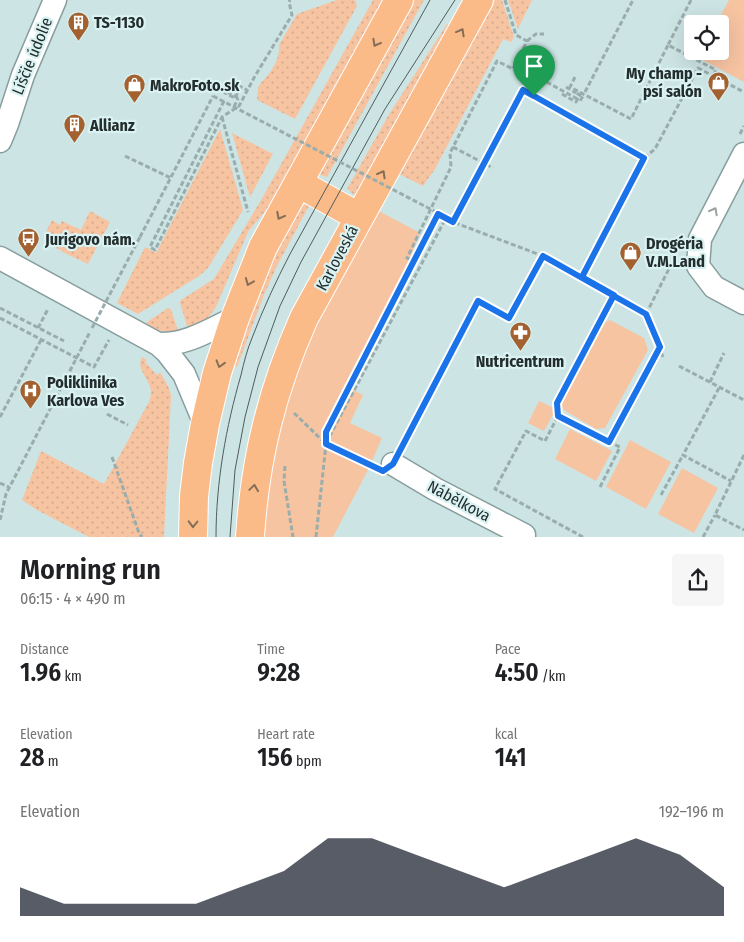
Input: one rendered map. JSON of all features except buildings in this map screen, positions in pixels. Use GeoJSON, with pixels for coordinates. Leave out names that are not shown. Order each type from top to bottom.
{"type":"FeatureCollection","features":[{"type":"Feature","properties":{"kind":"main road"},"geometry":{"type":"LineString","coordinates":[[193,537],[196,479],[204,424],[217,373],[235,318],[264,247],[399,0]]}},
{"type":"Feature","properties":{"kind":"main road","name":"Karloveská"},"geometry":{"type":"LineString","coordinates":[[250,537],[253,493],[262,444],[290,351],[304,318],[479,0]]}},
{"type":"Feature","properties":{"kind":"main road"},"geometry":{"type":"LineString","coordinates":[[298,183],[359,217]]}},
{"type":"Feature","properties":{"kind":"street","name":"Líščie údolie"},"geometry":{"type":"LineString","coordinates":[[2,129],[55,0]]}},
{"type":"Feature","properties":{"kind":"street"},"geometry":{"type":"LineString","coordinates":[[744,154],[700,239],[698,266],[714,287],[744,303]]}},
{"type":"Feature","properties":{"kind":"street"},"geometry":{"type":"LineString","coordinates":[[0,258],[144,343],[167,352],[184,374],[204,424]]}},
{"type":"Feature","properties":{"kind":"street"},"geometry":{"type":"LineString","coordinates":[[144,343],[170,344],[188,340],[235,318]]}},
{"type":"Feature","properties":{"kind":"street","name":"Nábělkova"},"geometry":{"type":"LineString","coordinates":[[393,464],[435,489],[524,535],[524,537]]}},
{"type":"Feature","properties":{"kind":"path"},"geometry":{"type":"LineString","coordinates":[[224,101],[150,247],[155,250],[222,117],[240,106],[255,76],[292,15],[290,0]]}},
{"type":"Feature","properties":{"kind":"path"},"geometry":{"type":"LineString","coordinates":[[505,0],[516,34],[528,41]]}},
{"type":"Feature","properties":{"kind":"path"},"geometry":{"type":"LineString","coordinates":[[562,94],[576,102],[633,0]]}},
{"type":"Feature","properties":{"kind":"path"},"geometry":{"type":"LineString","coordinates":[[575,77],[570,87],[631,119],[691,0]]}},
{"type":"Feature","properties":{"kind":"path"},"geometry":{"type":"LineString","coordinates":[[414,262],[407,258],[451,167],[450,153],[497,60],[514,69],[528,41],[536,34],[544,34]]}},
{"type":"Feature","properties":{"kind":"path"},"geometry":{"type":"LineString","coordinates":[[668,45],[716,70],[713,76]]}},
{"type":"Feature","properties":{"kind":"path"},"geometry":{"type":"LineString","coordinates":[[518,61],[524,64]]}},
{"type":"Feature","properties":{"kind":"path"},"geometry":{"type":"LineString","coordinates":[[582,277],[644,158],[655,149],[698,68],[744,91]]}},
{"type":"Feature","properties":{"kind":"path"},"geometry":{"type":"LineString","coordinates":[[534,96],[543,80],[580,100],[581,93]]}},
{"type":"Feature","properties":{"kind":"path"},"geometry":{"type":"LineString","coordinates":[[234,106],[238,98],[227,92],[229,88],[238,92],[235,98],[225,93],[231,82],[248,90]]}},
{"type":"Feature","properties":{"kind":"path"},"geometry":{"type":"LineString","coordinates":[[566,87],[581,93]]}},
{"type":"Feature","properties":{"kind":"path"},"geometry":{"type":"LineString","coordinates":[[453,222],[523,90],[644,158]]}},
{"type":"Feature","properties":{"kind":"path"},"geometry":{"type":"LineString","coordinates":[[0,520],[9,488],[213,96],[453,222],[543,256],[614,295],[646,314],[663,357]]}},
{"type":"Feature","properties":{"kind":"path"},"geometry":{"type":"LineString","coordinates":[[222,117],[248,212]]}},
{"type":"Feature","properties":{"kind":"path"},"geometry":{"type":"LineString","coordinates":[[453,147],[494,168]]}},
{"type":"Feature","properties":{"kind":"path"},"geometry":{"type":"LineString","coordinates":[[125,156],[171,178]]}},
{"type":"Feature","properties":{"kind":"path"},"geometry":{"type":"LineString","coordinates":[[316,537],[326,432],[438,214]]}},
{"type":"Feature","properties":{"kind":"path"},"geometry":{"type":"LineString","coordinates":[[326,444],[446,218]]}},
{"type":"Feature","properties":{"kind":"path"},"geometry":{"type":"LineString","coordinates":[[289,418],[290,410],[326,444],[383,471],[393,464],[478,301],[509,318],[543,256]]}},
{"type":"Feature","properties":{"kind":"path"},"geometry":{"type":"LineString","coordinates":[[646,314],[665,277]]}},
{"type":"Feature","properties":{"kind":"path"},"geometry":{"type":"LineString","coordinates":[[583,537],[496,489],[526,431],[545,441],[558,416],[557,403],[614,295]]}},
{"type":"Feature","properties":{"kind":"path"},"geometry":{"type":"LineString","coordinates":[[36,327],[52,303]]}},
{"type":"Feature","properties":{"kind":"path"},"geometry":{"type":"LineString","coordinates":[[0,308],[64,341]]}},
{"type":"Feature","properties":{"kind":"path"},"geometry":{"type":"LineString","coordinates":[[0,318],[94,368],[110,338]]}},
{"type":"Feature","properties":{"kind":"path"},"geometry":{"type":"LineString","coordinates":[[0,417],[41,340]]}},
{"type":"Feature","properties":{"kind":"path"},"geometry":{"type":"LineString","coordinates":[[609,442],[660,347]]}},
{"type":"Feature","properties":{"kind":"path"},"geometry":{"type":"LineString","coordinates":[[710,382],[724,353]]}},
{"type":"Feature","properties":{"kind":"path"},"geometry":{"type":"LineString","coordinates":[[679,366],[744,400]]}},
{"type":"Feature","properties":{"kind":"path"},"geometry":{"type":"LineString","coordinates":[[661,495],[719,388]]}},
{"type":"Feature","properties":{"kind":"path"},"geometry":{"type":"LineString","coordinates":[[107,414],[128,425]]}},
{"type":"Feature","properties":{"kind":"path"},"geometry":{"type":"LineString","coordinates":[[558,416],[620,447],[600,487]]}},
{"type":"Feature","properties":{"kind":"path"},"geometry":{"type":"LineString","coordinates":[[683,455],[731,481]]}},
{"type":"Feature","properties":{"kind":"path"},"geometry":{"type":"LineString","coordinates":[[703,537],[744,455]]}},
{"type":"Feature","properties":{"kind":"path"},"geometry":{"type":"LineString","coordinates":[[112,457],[142,537]]}},
{"type":"Feature","properties":{"kind":"path"},"geometry":{"type":"LineString","coordinates":[[285,463],[284,481],[293,537]]}},
{"type":"Feature","properties":{"kind":"path"},"geometry":{"type":"LineString","coordinates":[[0,483],[9,488]]}},
{"type":"Feature","properties":{"kind":"path"},"geometry":{"type":"LineString","coordinates":[[715,515],[744,530]]}},
{"type":"Feature","properties":{"kind":"shaded area"},"geometry":{"type":"Polygon","coordinates":[[[337,0],[355,0],[357,6],[295,119],[257,100],[259,86],[275,64],[279,53],[279,45],[297,14],[337,0]]]}},
{"type":"Feature","properties":{"kind":"shaded area"},"geometry":{"type":"Polygon","coordinates":[[[373,0],[387,0],[275,199],[248,232],[216,307],[205,322],[188,329],[180,303],[181,300],[214,279],[261,200],[373,0]]]}},
{"type":"Feature","properties":{"kind":"shaded area"},"geometry":{"type":"Polygon","coordinates":[[[412,0],[424,0],[327,177],[317,174],[412,0]]]}},
{"type":"Feature","properties":{"kind":"shaded area"},"geometry":{"type":"Polygon","coordinates":[[[495,0],[502,0],[514,37],[511,42],[503,39],[435,169],[423,186],[397,173],[495,0]]]}},
{"type":"Feature","properties":{"kind":"shaded area"},"geometry":{"type":"Polygon","coordinates":[[[508,0],[532,0],[518,29],[508,0]]]}},
{"type":"Feature","properties":{"kind":"shaded area"},"geometry":{"type":"Polygon","coordinates":[[[729,0],[744,0],[744,82],[703,60],[729,60],[729,15],[721,15],[729,0]]]}},
{"type":"Feature","properties":{"kind":"shaded area"},"geometry":{"type":"Polygon","coordinates":[[[447,24],[452,27],[356,196],[347,189],[388,116],[447,24]]]}},
{"type":"Feature","properties":{"kind":"shaded area"},"geometry":{"type":"Polygon","coordinates":[[[220,129],[243,210],[208,268],[199,276],[138,314],[117,303],[145,247],[156,253],[220,129]]]}},
{"type":"Feature","properties":{"kind":"shaded area"},"geometry":{"type":"Polygon","coordinates":[[[232,133],[273,154],[250,197],[232,133]]]}},
{"type":"Feature","properties":{"kind":"shaded area"},"geometry":{"type":"Polygon","coordinates":[[[311,202],[277,266],[237,367],[231,365],[266,268],[298,209],[311,202]]]}},
{"type":"Feature","properties":{"kind":"shaded area"},"geometry":{"type":"Polygon","coordinates":[[[377,210],[420,233],[407,265],[347,387],[363,395],[350,423],[382,438],[369,468],[333,537],[262,537],[270,466],[283,408],[301,355],[336,284],[377,210]]]}},
{"type":"Feature","properties":{"kind":"shaded area"},"geometry":{"type":"Polygon","coordinates":[[[90,211],[110,222],[88,264],[54,246],[47,239],[46,234],[52,220],[60,225],[62,221],[81,230],[90,211]]]}},
{"type":"Feature","properties":{"kind":"shaded area"},"geometry":{"type":"Polygon","coordinates":[[[168,308],[171,309],[178,331],[176,333],[156,330],[146,324],[147,322],[168,308]]]}},
{"type":"Feature","properties":{"kind":"shaded area"},"geometry":{"type":"Polygon","coordinates":[[[610,320],[644,338],[648,350],[605,428],[596,429],[564,410],[560,404],[601,324],[610,320]]]}},
{"type":"Feature","properties":{"kind":"shaded area"},"geometry":{"type":"Polygon","coordinates":[[[142,357],[147,360],[145,362],[157,375],[160,372],[169,388],[171,396],[164,537],[89,537],[37,510],[22,500],[41,451],[104,484],[150,400],[149,383],[140,366],[142,357]]]}},
{"type":"Feature","properties":{"kind":"shaded area"},"geometry":{"type":"Polygon","coordinates":[[[539,401],[556,409],[544,431],[528,423],[539,401]]]}},
{"type":"Feature","properties":{"kind":"shaded area"},"geometry":{"type":"Polygon","coordinates":[[[570,429],[612,451],[596,481],[555,459],[570,429]]]}},
{"type":"Feature","properties":{"kind":"shaded area"},"geometry":{"type":"Polygon","coordinates":[[[630,440],[671,462],[646,509],[606,487],[630,440]]]}},
{"type":"Feature","properties":{"kind":"shaded area"},"geometry":{"type":"Polygon","coordinates":[[[682,468],[718,488],[694,533],[658,514],[682,468]]]}},
{"type":"Feature","properties":{"kind":"tram line"},"geometry":{"type":"LineString","coordinates":[[216,537],[220,475],[226,435],[246,356],[256,327],[290,254],[430,0]]}},
{"type":"Feature","properties":{"kind":"tram line"},"geometry":{"type":"LineString","coordinates":[[230,537],[235,470],[245,417],[258,367],[280,306],[301,262],[385,109],[455,0]]}},
{"type":"Feature","properties":{"kind":"place","name":"TS-1130"},"geometry":{"type":"Point","coordinates":[78,41]}},
{"type":"Feature","properties":{"kind":"place","name":"My champ - psí salón"},"geometry":{"type":"Point","coordinates":[718,101]}},
{"type":"Feature","properties":{"kind":"place","name":"MakroFoto.sk"},"geometry":{"type":"Point","coordinates":[134,104]}},
{"type":"Feature","properties":{"kind":"place","name":"Allianz"},"geometry":{"type":"Point","coordinates":[74,144]}},
{"type":"Feature","properties":{"kind":"place","name":"Jurigovo nám."},"geometry":{"type":"Point","coordinates":[29,258]}},
{"type":"Feature","properties":{"kind":"place","name":"Drogéria V.M.Land"},"geometry":{"type":"Point","coordinates":[630,271]}},
{"type":"Feature","properties":{"kind":"place","name":"Nutricentrum"},"geometry":{"type":"Point","coordinates":[520,351]}},
{"type":"Feature","properties":{"kind":"place","name":"Poliklinika Karlova Ves"},"geometry":{"type":"Point","coordinates":[31,410]}},
{"type":"Feature","properties":{"kind":"route"},"geometry":{"type":"LineString","coordinates":[[534,96],[523,90],[453,222],[438,214],[326,432],[326,444],[383,471],[393,464],[457,338],[478,301],[509,318],[543,256],[614,295],[646,314],[660,347],[609,442],[558,416],[557,403],[614,295],[582,277],[644,158],[534,96]]}}]}
